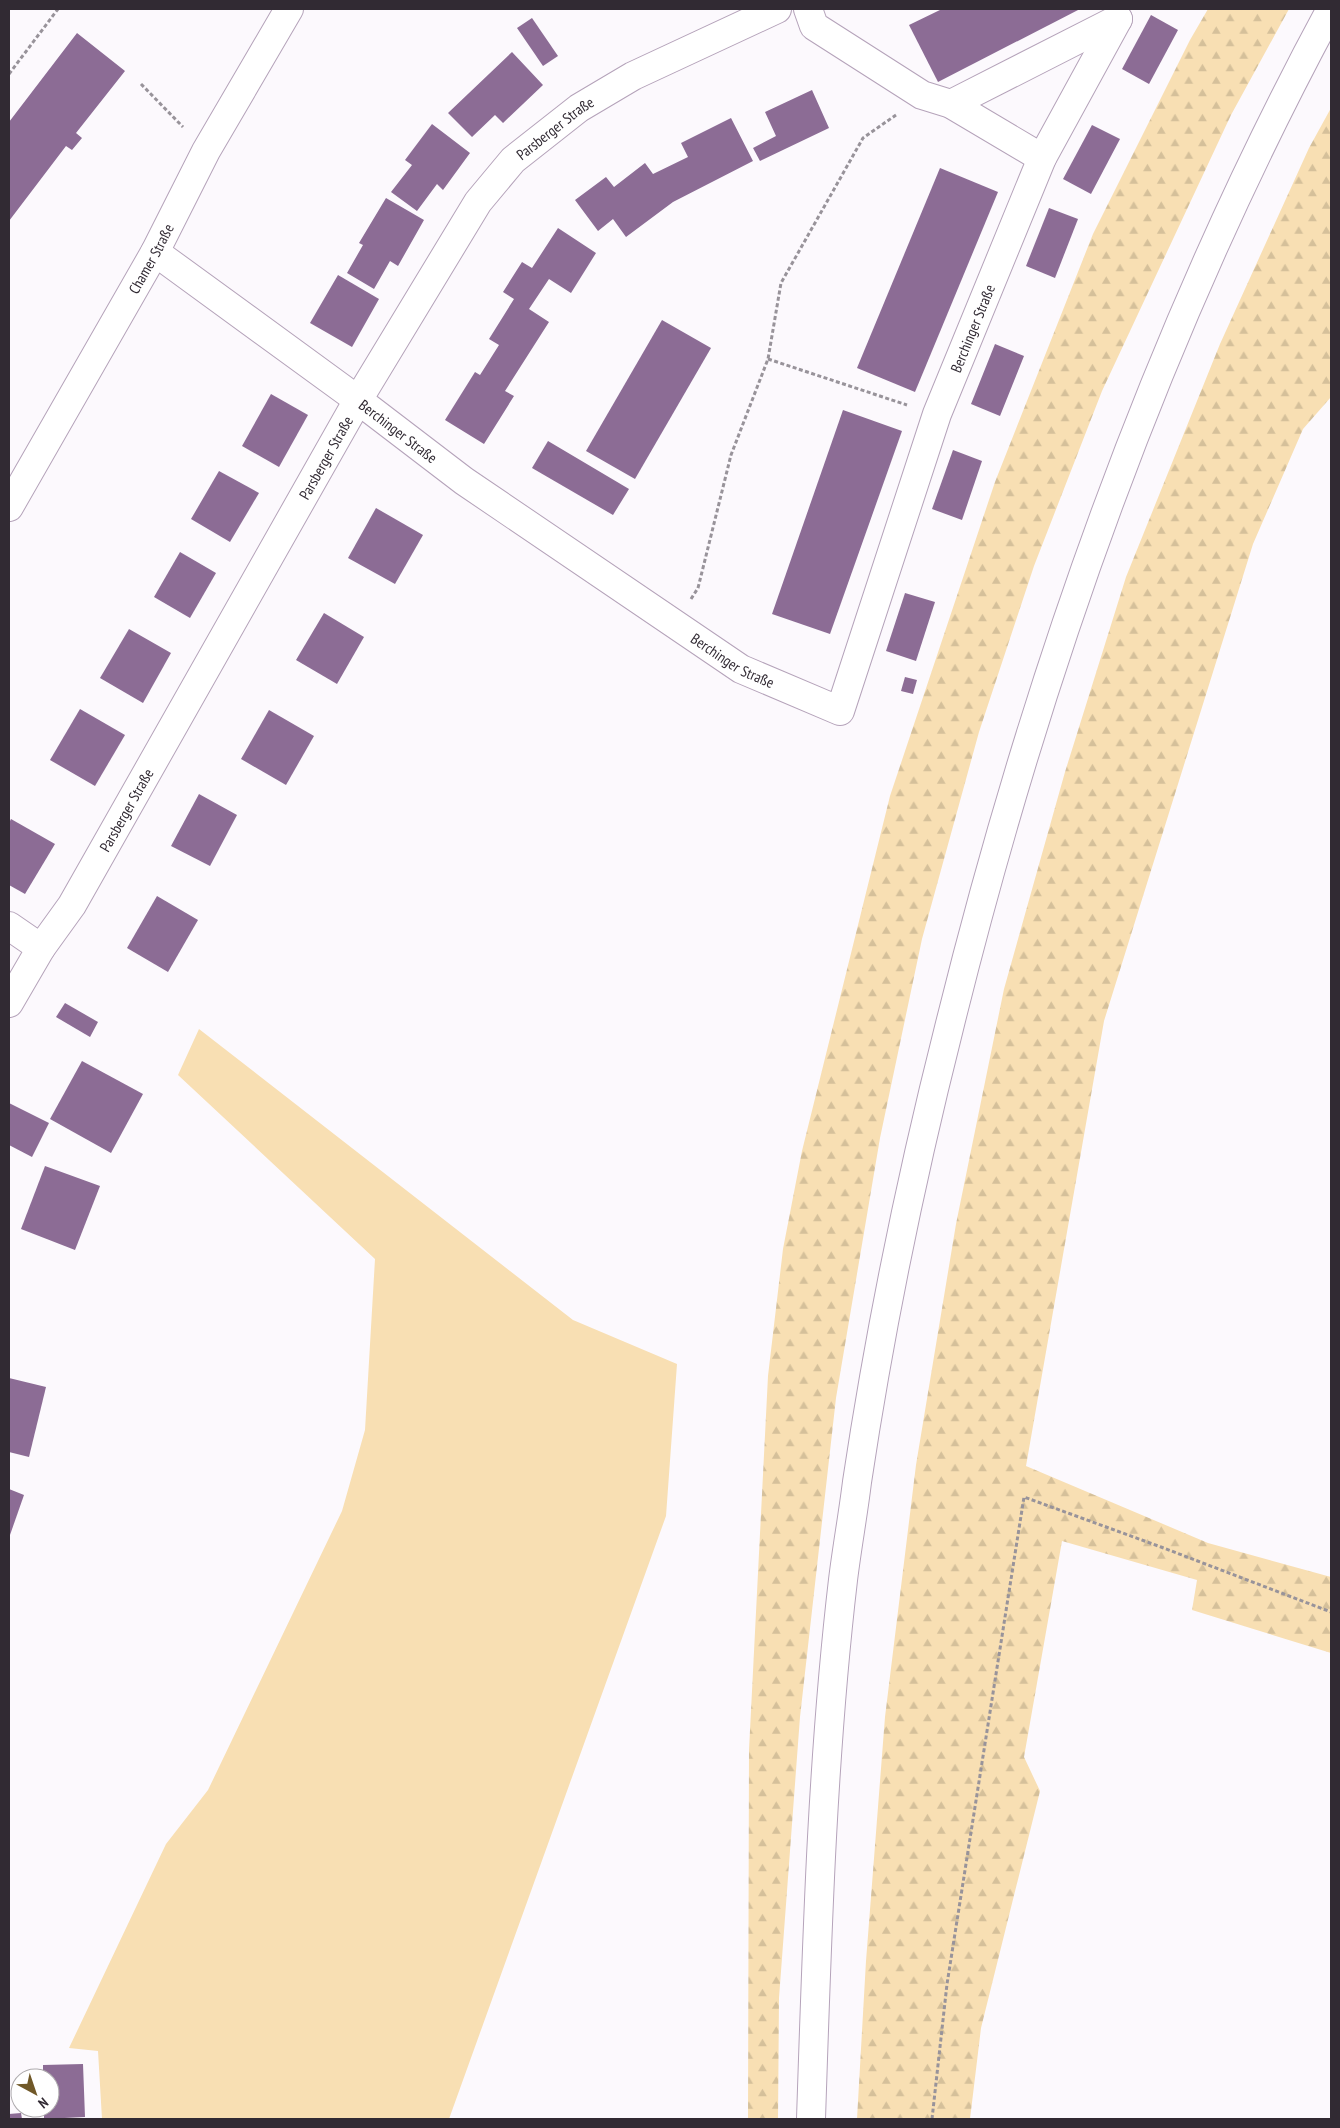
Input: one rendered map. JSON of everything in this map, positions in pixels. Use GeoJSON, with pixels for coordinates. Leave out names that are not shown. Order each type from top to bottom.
{"type":"FeatureCollection","features":[{"type":"Feature","properties":{"kind":"main road","name":"Chamer Straße"},"geometry":{"type":"LineString","coordinates":[[9,507],[155,252],[206,151],[289,9]]}},
{"type":"Feature","properties":{"kind":"main road","name":"Parsberger Straße"},"geometry":{"type":"LineString","coordinates":[[9,1003],[41,948],[72,905],[358,400],[478,202],[513,160],[579,108],[633,76],[778,9]]}},
{"type":"Feature","properties":{"kind":"main road"},"geometry":{"type":"LineString","coordinates":[[808,9],[814,26],[922,95],[951,104],[1042,158]]}},
{"type":"Feature","properties":{"kind":"main road"},"geometry":{"type":"LineString","coordinates":[[811,2119],[819,1894],[827,1758],[843,1579],[875,1366],[918,1150],[978,911],[1034,723],[1132,439],[1227,216],[1331,9]]}},
{"type":"Feature","properties":{"kind":"main road","name":"Berchinger Straße"},"geometry":{"type":"LineString","coordinates":[[155,252],[358,400],[464,481],[675,625],[741,669],[840,711],[936,414],[1042,158],[1118,18],[951,104]]}},
{"type":"Feature","properties":{"kind":"main road"},"geometry":{"type":"LineString","coordinates":[[9,926],[41,948]]}},
{"type":"Feature","properties":{"kind":"path"},"geometry":{"type":"LineString","coordinates":[[9,74],[58,9]]}},
{"type":"Feature","properties":{"kind":"path"},"geometry":{"type":"LineString","coordinates":[[141,84],[206,151]]}},
{"type":"Feature","properties":{"kind":"path"},"geometry":{"type":"LineString","coordinates":[[675,625],[698,588],[730,455],[768,359],[781,283],[864,138],[922,95]]}},
{"type":"Feature","properties":{"kind":"path"},"geometry":{"type":"LineString","coordinates":[[768,359],[936,414]]}},
{"type":"Feature","properties":{"kind":"path"},"geometry":{"type":"LineString","coordinates":[[932,2119],[947,1984],[1024,1497],[1161,1546],[1331,1612]]}},
{"type":"Feature","properties":{"kind":"green space"},"geometry":{"type":"Polygon","coordinates":[[[1208,9],[1289,9],[1231,115],[1102,391],[1034,566],[979,732],[922,939],[880,1138],[836,1398],[800,1717],[779,1998],[778,2119],[748,2119],[749,1750],[768,1376],[783,1249],[802,1151],[890,796],[995,482],[1093,234],[1190,40],[1208,9]]]}},
{"type":"Feature","properties":{"kind":"green space"},"geometry":{"type":"Polygon","coordinates":[[[1331,108],[1331,397],[1303,429],[1253,544],[1104,1021],[1026,1466],[1208,1543],[1331,1577],[1331,1653],[1192,1610],[1197,1580],[1062,1541],[1024,1757],[1040,1791],[981,2028],[970,2119],[857,2119],[866,1961],[885,1717],[916,1465],[956,1224],[1004,989],[1065,772],[1126,577],[1220,344],[1309,148],[1331,108]]]}},
{"type":"Feature","properties":{"kind":"green space"},"geometry":{"type":"Polygon","coordinates":[[[199,1029],[573,1320],[677,1364],[666,1516],[449,2119],[102,2119],[98,2051],[69,2048],[166,1844],[208,1790],[342,1511],[365,1430],[375,1259],[178,1075],[199,1029]]]}},
{"type":"Feature","properties":{"kind":"building"},"geometry":{"type":"Polygon","coordinates":[[[942,9],[1080,9],[938,82],[909,25],[942,9]]]}},
{"type":"Feature","properties":{"kind":"building"},"geometry":{"type":"Polygon","coordinates":[[[1151,15],[1178,30],[1149,84],[1122,69],[1151,15]]]}},
{"type":"Feature","properties":{"kind":"building"},"geometry":{"type":"Polygon","coordinates":[[[532,18],[558,56],[543,66],[517,28],[532,18]]]}},
{"type":"Feature","properties":{"kind":"building"},"geometry":{"type":"Polygon","coordinates":[[[77,33],[125,71],[76,133],[82,138],[72,150],[66,146],[9,221],[9,122],[77,33]]]}},
{"type":"Feature","properties":{"kind":"building"},"geometry":{"type":"Polygon","coordinates":[[[512,52],[543,85],[503,123],[495,115],[472,137],[448,113],[512,52]]]}},
{"type":"Feature","properties":{"kind":"building"},"geometry":{"type":"Polygon","coordinates":[[[812,90],[829,128],[760,161],[753,148],[776,136],[765,112],[812,90]]]}},
{"type":"Feature","properties":{"kind":"building"},"geometry":{"type":"Polygon","coordinates":[[[731,118],[753,161],[673,202],[626,237],[613,219],[598,231],[575,200],[606,177],[614,187],[645,163],[653,174],[688,157],[681,143],[731,118]]]}},
{"type":"Feature","properties":{"kind":"building"},"geometry":{"type":"Polygon","coordinates":[[[432,124],[470,153],[443,190],[437,184],[417,211],[391,192],[412,165],[405,160],[432,124]]]}},
{"type":"Feature","properties":{"kind":"building"},"geometry":{"type":"Polygon","coordinates":[[[1092,125],[1120,139],[1091,194],[1063,179],[1092,125]]]}},
{"type":"Feature","properties":{"kind":"building"},"geometry":{"type":"Polygon","coordinates":[[[940,168],[998,192],[915,392],[857,368],[940,168]]]}},
{"type":"Feature","properties":{"kind":"building"},"geometry":{"type":"Polygon","coordinates":[[[386,198],[424,220],[398,266],[390,261],[374,289],[347,273],[363,245],[359,243],[386,198]]]}},
{"type":"Feature","properties":{"kind":"building"},"geometry":{"type":"Polygon","coordinates":[[[1049,208],[1078,219],[1055,278],[1026,266],[1049,208]]]}},
{"type":"Feature","properties":{"kind":"building"},"geometry":{"type":"Polygon","coordinates":[[[558,228],[596,253],[571,293],[549,279],[529,309],[549,322],[505,391],[514,396],[484,444],[445,420],[475,372],[480,375],[499,345],[489,339],[514,299],[503,292],[522,262],[532,268],[558,228]]]}},
{"type":"Feature","properties":{"kind":"building"},"geometry":{"type":"Polygon","coordinates":[[[338,275],[379,299],[352,347],[310,323],[338,275]]]}},
{"type":"Feature","properties":{"kind":"building"},"geometry":{"type":"Polygon","coordinates":[[[662,320],[711,348],[635,479],[586,451],[662,320]]]}},
{"type":"Feature","properties":{"kind":"building"},"geometry":{"type":"Polygon","coordinates":[[[995,344],[1024,356],[1000,416],[971,404],[995,344]]]}},
{"type":"Feature","properties":{"kind":"building"},"geometry":{"type":"Polygon","coordinates":[[[271,394],[308,415],[279,467],[242,446],[271,394]]]}},
{"type":"Feature","properties":{"kind":"building"},"geometry":{"type":"Polygon","coordinates":[[[843,410],[902,431],[830,634],[772,614],[843,410]]]}},
{"type":"Feature","properties":{"kind":"building"},"geometry":{"type":"Polygon","coordinates":[[[548,441],[629,489],[613,515],[532,468],[548,441]]]}},
{"type":"Feature","properties":{"kind":"building"},"geometry":{"type":"Polygon","coordinates":[[[953,450],[982,461],[962,520],[932,509],[953,450]]]}},
{"type":"Feature","properties":{"kind":"building"},"geometry":{"type":"Polygon","coordinates":[[[219,471],[259,493],[230,542],[191,519],[219,471]]]}},
{"type":"Feature","properties":{"kind":"building"},"geometry":{"type":"Polygon","coordinates":[[[376,508],[423,535],[395,584],[348,558],[376,508]]]}},
{"type":"Feature","properties":{"kind":"building"},"geometry":{"type":"Polygon","coordinates":[[[180,552],[216,573],[190,618],[154,597],[180,552]]]}},
{"type":"Feature","properties":{"kind":"building"},"geometry":{"type":"Polygon","coordinates":[[[905,593],[935,602],[916,661],[886,651],[905,593]]]}},
{"type":"Feature","properties":{"kind":"building"},"geometry":{"type":"Polygon","coordinates":[[[324,613],[364,637],[337,684],[296,660],[324,613]]]}},
{"type":"Feature","properties":{"kind":"building"},"geometry":{"type":"Polygon","coordinates":[[[129,629],[171,653],[143,703],[100,678],[129,629]]]}},
{"type":"Feature","properties":{"kind":"building"},"geometry":{"type":"Polygon","coordinates":[[[905,677],[917,680],[913,694],[901,691],[905,677]]]}},
{"type":"Feature","properties":{"kind":"building"},"geometry":{"type":"Polygon","coordinates":[[[80,709],[125,735],[95,786],[50,760],[80,709]]]}},
{"type":"Feature","properties":{"kind":"building"},"geometry":{"type":"Polygon","coordinates":[[[269,710],[314,736],[286,785],[241,759],[269,710]]]}},
{"type":"Feature","properties":{"kind":"building"},"geometry":{"type":"Polygon","coordinates":[[[199,794],[237,815],[210,866],[171,846],[199,794]]]}},
{"type":"Feature","properties":{"kind":"building"},"geometry":{"type":"Polygon","coordinates":[[[11,819],[55,844],[25,894],[9,885],[9,823],[11,819]]]}},
{"type":"Feature","properties":{"kind":"building"},"geometry":{"type":"Polygon","coordinates":[[[157,896],[198,920],[168,972],[127,948],[157,896]]]}},
{"type":"Feature","properties":{"kind":"building"},"geometry":{"type":"Polygon","coordinates":[[[65,1003],[98,1022],[90,1037],[56,1017],[65,1003]]]}},
{"type":"Feature","properties":{"kind":"building"},"geometry":{"type":"Polygon","coordinates":[[[82,1061],[143,1094],[111,1153],[50,1119],[82,1061]]]}},
{"type":"Feature","properties":{"kind":"building"},"geometry":{"type":"Polygon","coordinates":[[[9,1103],[49,1123],[32,1157],[9,1145],[9,1103]]]}},
{"type":"Feature","properties":{"kind":"building"},"geometry":{"type":"Polygon","coordinates":[[[45,1166],[100,1186],[75,1250],[21,1229],[45,1166]]]}},
{"type":"Feature","properties":{"kind":"building"},"geometry":{"type":"Polygon","coordinates":[[[9,1378],[46,1387],[29,1457],[9,1452],[9,1378]]]}},
{"type":"Feature","properties":{"kind":"building"},"geometry":{"type":"Polygon","coordinates":[[[9,1489],[24,1495],[10,1535],[9,1534],[9,1489]]]}},
{"type":"Feature","properties":{"kind":"building"},"geometry":{"type":"Polygon","coordinates":[[[83,2064],[85,2117],[44,2119],[60,2118],[60,2068],[43,2068],[43,2065],[83,2064]]]}},
{"type":"Feature","properties":{"kind":"building"},"geometry":{"type":"Polygon","coordinates":[[[9,2114],[10,2118],[22,2119],[9,2119],[9,2114]]]}}]}
